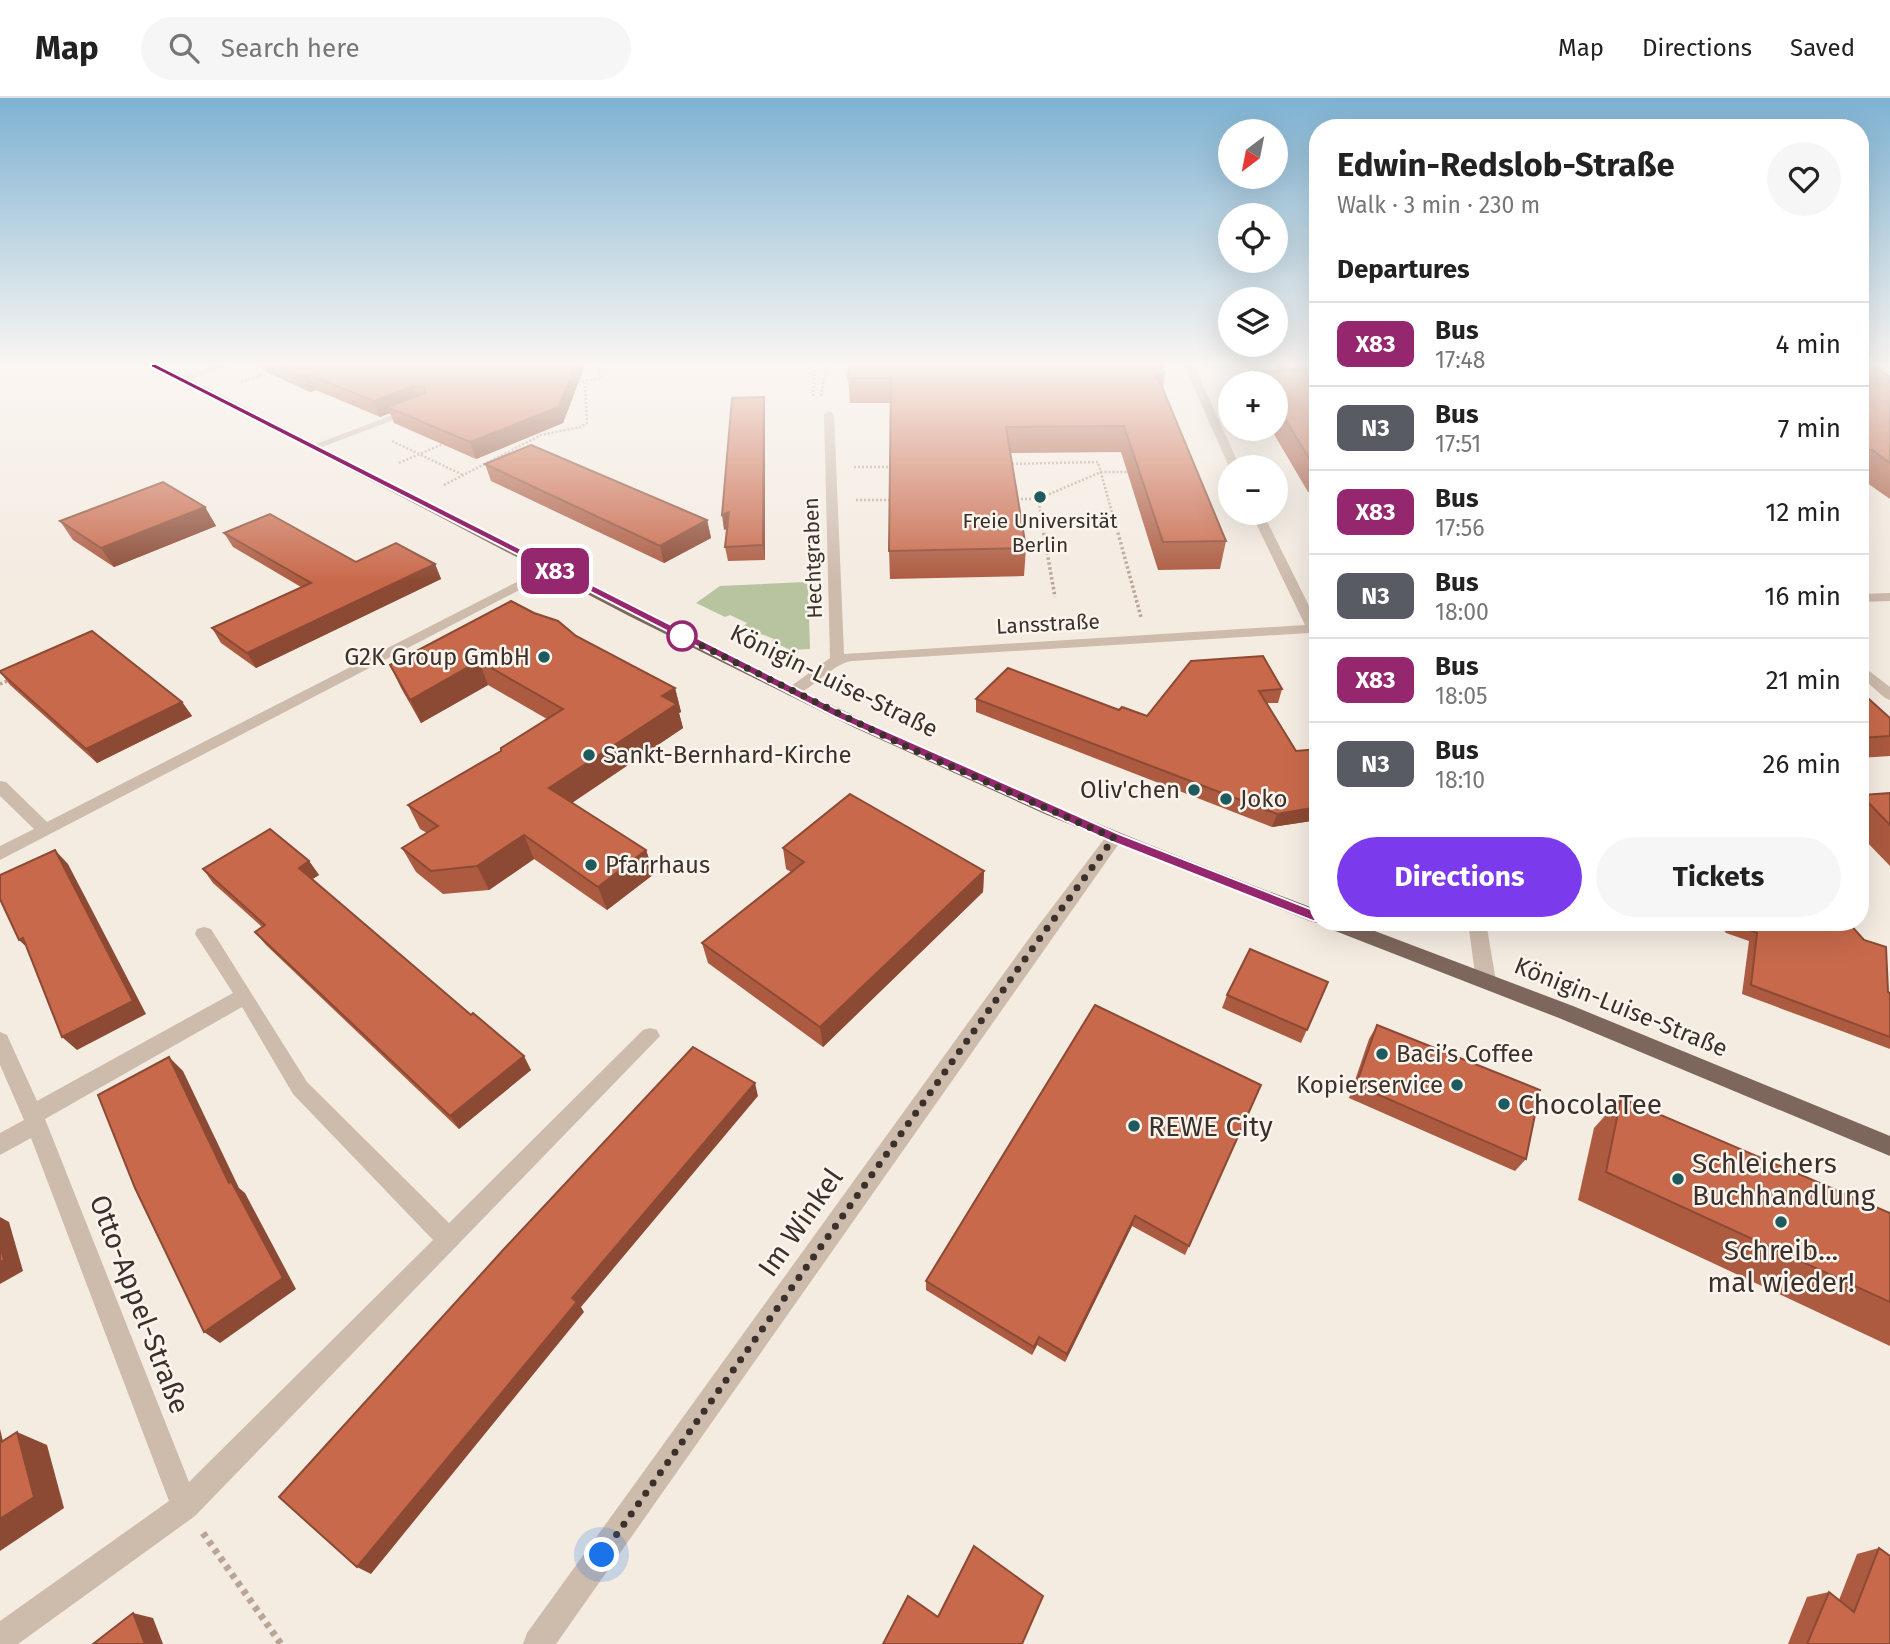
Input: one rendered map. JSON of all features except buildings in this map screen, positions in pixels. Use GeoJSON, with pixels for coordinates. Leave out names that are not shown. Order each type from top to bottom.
{"type":"FeatureCollection","features":[{"type":"Feature","properties":{"kind":"main road","name":"Königin-Luise-Straße"},"geometry":{"type":"LineString","coordinates":[[294,437],[792,692],[909,748],[1114,838],[1309,914]]}},
{"type":"Feature","properties":{"kind":"main road","name":"Königin-Luise-Straße"},"geometry":{"type":"LineString","coordinates":[[1355,931],[1486,981],[1890,1146]]}},
{"type":"Feature","properties":{"kind":"street"},"geometry":{"type":"LineString","coordinates":[[313,447],[340,437]]}},
{"type":"Feature","properties":{"kind":"street","name":"Hechtgraben"},"geometry":{"type":"LineString","coordinates":[[830,437],[837,659]]}},
{"type":"Feature","properties":{"kind":"street"},"geometry":{"type":"LineString","coordinates":[[1222,437],[1230,455]]}},
{"type":"Feature","properties":{"kind":"street"},"geometry":{"type":"LineString","coordinates":[[1263,525],[1309,618]]}},
{"type":"Feature","properties":{"kind":"street"},"geometry":{"type":"LineString","coordinates":[[0,854],[550,569]]}},
{"type":"Feature","properties":{"kind":"street"},"geometry":{"type":"LineString","coordinates":[[1869,598],[1890,597]]}},
{"type":"Feature","properties":{"kind":"street","name":"Lansstraße"},"geometry":{"type":"LineString","coordinates":[[837,659],[1309,632]]}},
{"type":"Feature","properties":{"kind":"street"},"geometry":{"type":"LineString","coordinates":[[792,692],[837,659]]}},
{"type":"Feature","properties":{"kind":"street"},"geometry":{"type":"LineString","coordinates":[[1869,676],[1890,695]]}},
{"type":"Feature","properties":{"kind":"street"},"geometry":{"type":"LineString","coordinates":[[0,786],[45,830]]}},
{"type":"Feature","properties":{"kind":"street","name":"Im Winkel"},"geometry":{"type":"LineString","coordinates":[[538,1644],[1037,941],[1114,838]]}},
{"type":"Feature","properties":{"kind":"street"},"geometry":{"type":"LineString","coordinates":[[1478,931],[1486,981]]}},
{"type":"Feature","properties":{"kind":"street"},"geometry":{"type":"LineString","coordinates":[[204,934],[300,1088],[448,1239]]}},
{"type":"Feature","properties":{"kind":"street"},"geometry":{"type":"LineString","coordinates":[[0,1145],[34,1120],[245,996]]}},
{"type":"Feature","properties":{"kind":"street"},"geometry":{"type":"LineString","coordinates":[[0,1639],[185,1506],[650,1036]]}},
{"type":"Feature","properties":{"kind":"street","name":"Otto-Appel-Straße"},"geometry":{"type":"LineString","coordinates":[[0,1041],[34,1120],[185,1506]]}},
{"type":"Feature","properties":{"kind":"path"},"geometry":{"type":"LineString","coordinates":[[384,437],[464,476]]}},
{"type":"Feature","properties":{"kind":"path"},"geometry":{"type":"LineString","coordinates":[[444,485],[536,437]]}},
{"type":"Feature","properties":{"kind":"path"},"geometry":{"type":"LineString","coordinates":[[399,463],[443,444]]}},
{"type":"Feature","properties":{"kind":"path"},"geometry":{"type":"LineString","coordinates":[[1003,464],[1098,462],[1143,625]]}},
{"type":"Feature","properties":{"kind":"path"},"geometry":{"type":"LineString","coordinates":[[831,468],[895,467]]}},
{"type":"Feature","properties":{"kind":"path"},"geometry":{"type":"LineString","coordinates":[[1010,499],[1038,499],[1101,472],[1127,472]]}},
{"type":"Feature","properties":{"kind":"path"},"geometry":{"type":"LineString","coordinates":[[1038,499],[1055,597]]}},
{"type":"Feature","properties":{"kind":"path"},"geometry":{"type":"LineString","coordinates":[[832,501],[899,500]]}},
{"type":"Feature","properties":{"kind":"path"},"geometry":{"type":"LineString","coordinates":[[0,684],[23,674]]}},
{"type":"Feature","properties":{"kind":"path"},"geometry":{"type":"LineString","coordinates":[[185,1506],[281,1644]]}},
{"type":"Feature","properties":{"kind":"green space"},"geometry":{"type":"Polygon","coordinates":[[[805,582],[808,585],[810,649],[790,650],[772,641],[774,639],[743,627],[747,623],[730,615],[725,617],[696,603],[720,586],[805,582]]]}},
{"type":"Feature","properties":{"kind":"bus line","name":"X83"},"geometry":{"type":"LineString","coordinates":[[294,437],[792,692],[909,748],[1114,838],[1309,914]]}},
{"type":"Feature","properties":{"kind":"place","name":"Freie Universität Berlin"},"geometry":{"type":"Point","coordinates":[1040,497]}},
{"type":"Feature","properties":{"kind":"place","name":"G2K Group GmbH"},"geometry":{"type":"Point","coordinates":[544,657]}},
{"type":"Feature","properties":{"kind":"place","name":"Sankt-Bernhard-Kirche"},"geometry":{"type":"Point","coordinates":[589,755]}},
{"type":"Feature","properties":{"kind":"place","name":"Oliv'chen"},"geometry":{"type":"Point","coordinates":[1194,790]}},
{"type":"Feature","properties":{"kind":"place","name":"Joko"},"geometry":{"type":"Point","coordinates":[1226,799]}},
{"type":"Feature","properties":{"kind":"place","name":"Pfarrhaus"},"geometry":{"type":"Point","coordinates":[591,865]}},
{"type":"Feature","properties":{"kind":"place","name":"Baci’s Coffee"},"geometry":{"type":"Point","coordinates":[1382,1054]}},
{"type":"Feature","properties":{"kind":"place","name":"Kopierservice"},"geometry":{"type":"Point","coordinates":[1457,1085]}},
{"type":"Feature","properties":{"kind":"place","name":"ChocolaTee"},"geometry":{"type":"Point","coordinates":[1504,1104]}},
{"type":"Feature","properties":{"kind":"place","name":"REWE City"},"geometry":{"type":"Point","coordinates":[1134,1126]}},
{"type":"Feature","properties":{"kind":"place","name":"Schleichers Buchhandlung"},"geometry":{"type":"Point","coordinates":[1678,1179]}},
{"type":"Feature","properties":{"kind":"place","name":"Schreib... mal wieder!"},"geometry":{"type":"Point","coordinates":[1781,1222]}},
{"type":"Feature","properties":{"kind":"route"},"geometry":{"type":"LineString","coordinates":[[602,1555],[1045,931],[1114,838],[909,748],[682,636]]}}]}
